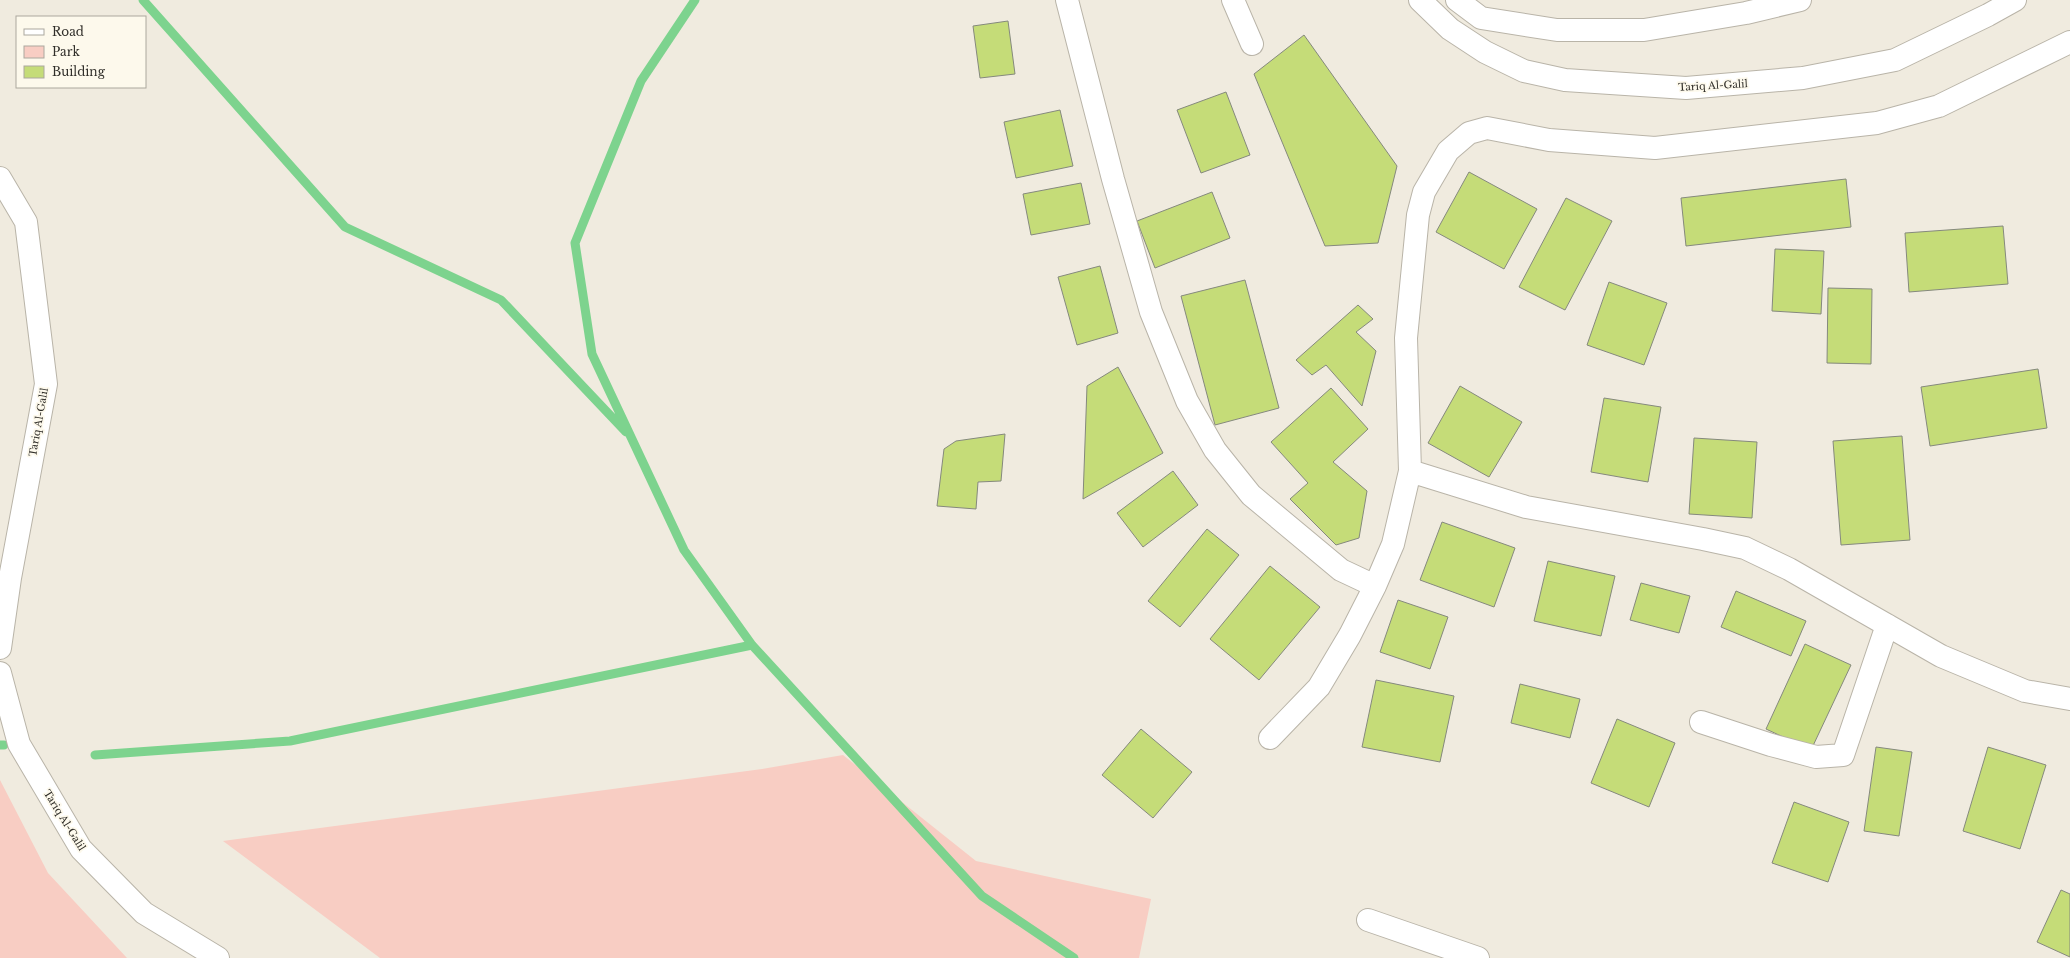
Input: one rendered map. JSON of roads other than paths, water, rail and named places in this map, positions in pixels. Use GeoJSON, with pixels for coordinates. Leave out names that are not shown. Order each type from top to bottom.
{"type":"FeatureCollection","features":[{"type":"Feature","properties":{"kind":"street"},"geometry":{"type":"LineString","coordinates":[[1067,0],[1113,179],[1151,312],[1187,401],[1215,450],[1251,495],[1341,570],[1375,586]]}},
{"type":"Feature","properties":{"kind":"street"},"geometry":{"type":"LineString","coordinates":[[1233,0],[1252,44]]}},
{"type":"Feature","properties":{"kind":"street","name":"Tariq Al-Galil"},"geometry":{"type":"LineString","coordinates":[[1420,0],[1450,29],[1485,52],[1524,70],[1565,80],[1686,88],[1803,78],[1895,60],[1988,15],[2015,0]]}},
{"type":"Feature","properties":{"kind":"street"},"geometry":{"type":"LineString","coordinates":[[1457,0],[1481,18],[1557,30],[1644,30],[1746,14],[1770,4],[1800,0]]}},
{"type":"Feature","properties":{"kind":"street"},"geometry":{"type":"LineString","coordinates":[[1270,738],[1319,688],[1350,635],[1375,586],[1393,544],[1410,471],[1406,338],[1418,215],[1424,192],[1448,150],[1469,133],[1487,128],[1549,140],[1655,148],[1780,136],[1877,123],[1939,106],[2070,42]]}},
{"type":"Feature","properties":{"kind":"street","name":"Tariq Al-Galil"},"geometry":{"type":"LineString","coordinates":[[0,178],[26,222],[46,384],[10,578],[0,648]]}},
{"type":"Feature","properties":{"kind":"street"},"geometry":{"type":"LineString","coordinates":[[1410,471],[1526,507],[1745,548],[1789,568],[1941,656],[2025,691],[2070,699]]}},
{"type":"Feature","properties":{"kind":"street"},"geometry":{"type":"LineString","coordinates":[[1701,722],[1771,745],[1816,757],[1843,755],[1887,625]]}},
{"type":"Feature","properties":{"kind":"street","name":"Tariq Al-Galil"},"geometry":{"type":"LineString","coordinates":[[0,673],[19,744],[81,849],[144,913],[218,958]]}},
{"type":"Feature","properties":{"kind":"street"},"geometry":{"type":"LineString","coordinates":[[1368,920],[1478,958]]}},
{"type":"Feature","properties":{"kind":"waterway"},"geometry":{"type":"LineString","coordinates":[[143,0],[345,227],[501,300],[626,432]]}},
{"type":"Feature","properties":{"kind":"waterway"},"geometry":{"type":"LineString","coordinates":[[695,0],[641,81],[575,243],[592,354],[684,550],[752,645],[982,896],[1074,958]]}},
{"type":"Feature","properties":{"kind":"waterway"},"geometry":{"type":"LineString","coordinates":[[95,755],[290,741],[752,645]]}}]}
